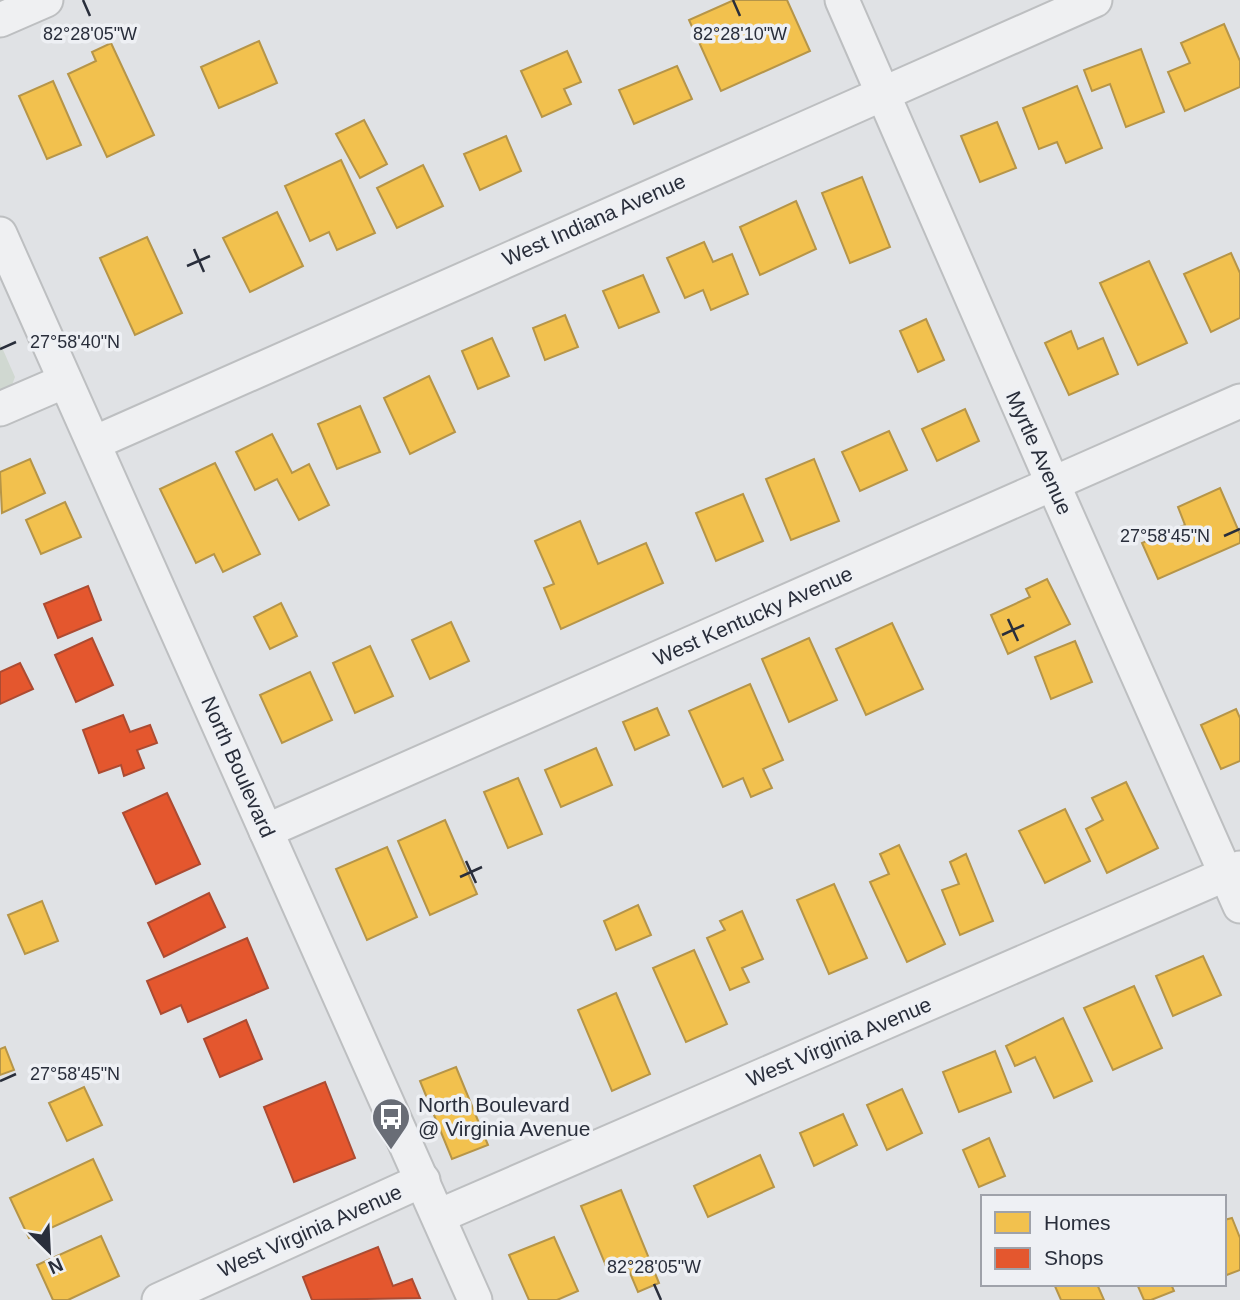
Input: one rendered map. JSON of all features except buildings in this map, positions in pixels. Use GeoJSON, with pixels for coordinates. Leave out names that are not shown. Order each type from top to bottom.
{"type":"FeatureCollection","features":[{"type":"Feature","properties":{"kind":"street"},"geometry":{"type":"LineString","coordinates":[[0,20],[46,0]]}},
{"type":"Feature","properties":{"kind":"street","name":"Myrtle Avenue"},"geometry":{"type":"LineString","coordinates":[[842,0],[1052,484],[1233,871],[1240,906]]}},
{"type":"Feature","properties":{"kind":"street","name":"West Indiana Avenue"},"geometry":{"type":"LineString","coordinates":[[94,443],[1095,0]]}},
{"type":"Feature","properties":{"kind":"street","name":"North Boulevard"},"geometry":{"type":"LineString","coordinates":[[0,234],[475,1300]]}},
{"type":"Feature","properties":{"kind":"street"},"geometry":{"type":"LineString","coordinates":[[0,409],[65,381]]}},
{"type":"Feature","properties":{"kind":"street","name":"West Kentucky Avenue"},"geometry":{"type":"LineString","coordinates":[[266,831],[1240,401]]}},
{"type":"Feature","properties":{"kind":"street","name":"West Virginia Avenue"},"geometry":{"type":"LineString","coordinates":[[439,1216],[1233,871]]}},
{"type":"Feature","properties":{"kind":"street","name":"West Virginia Avenue"},"geometry":{"type":"LineString","coordinates":[[159,1300],[423,1180]]}},
{"type":"Feature","properties":{"kind":"shaded area"},"geometry":{"type":"Polygon","coordinates":[[[0,343],[15,377],[12,385],[0,390],[0,343]]]}},
{"type":"Feature","properties":{"kind":"place","name":"North Boulevard @ Virginia Avenue"},"geometry":{"type":"Point","coordinates":[391,1151]}}]}
